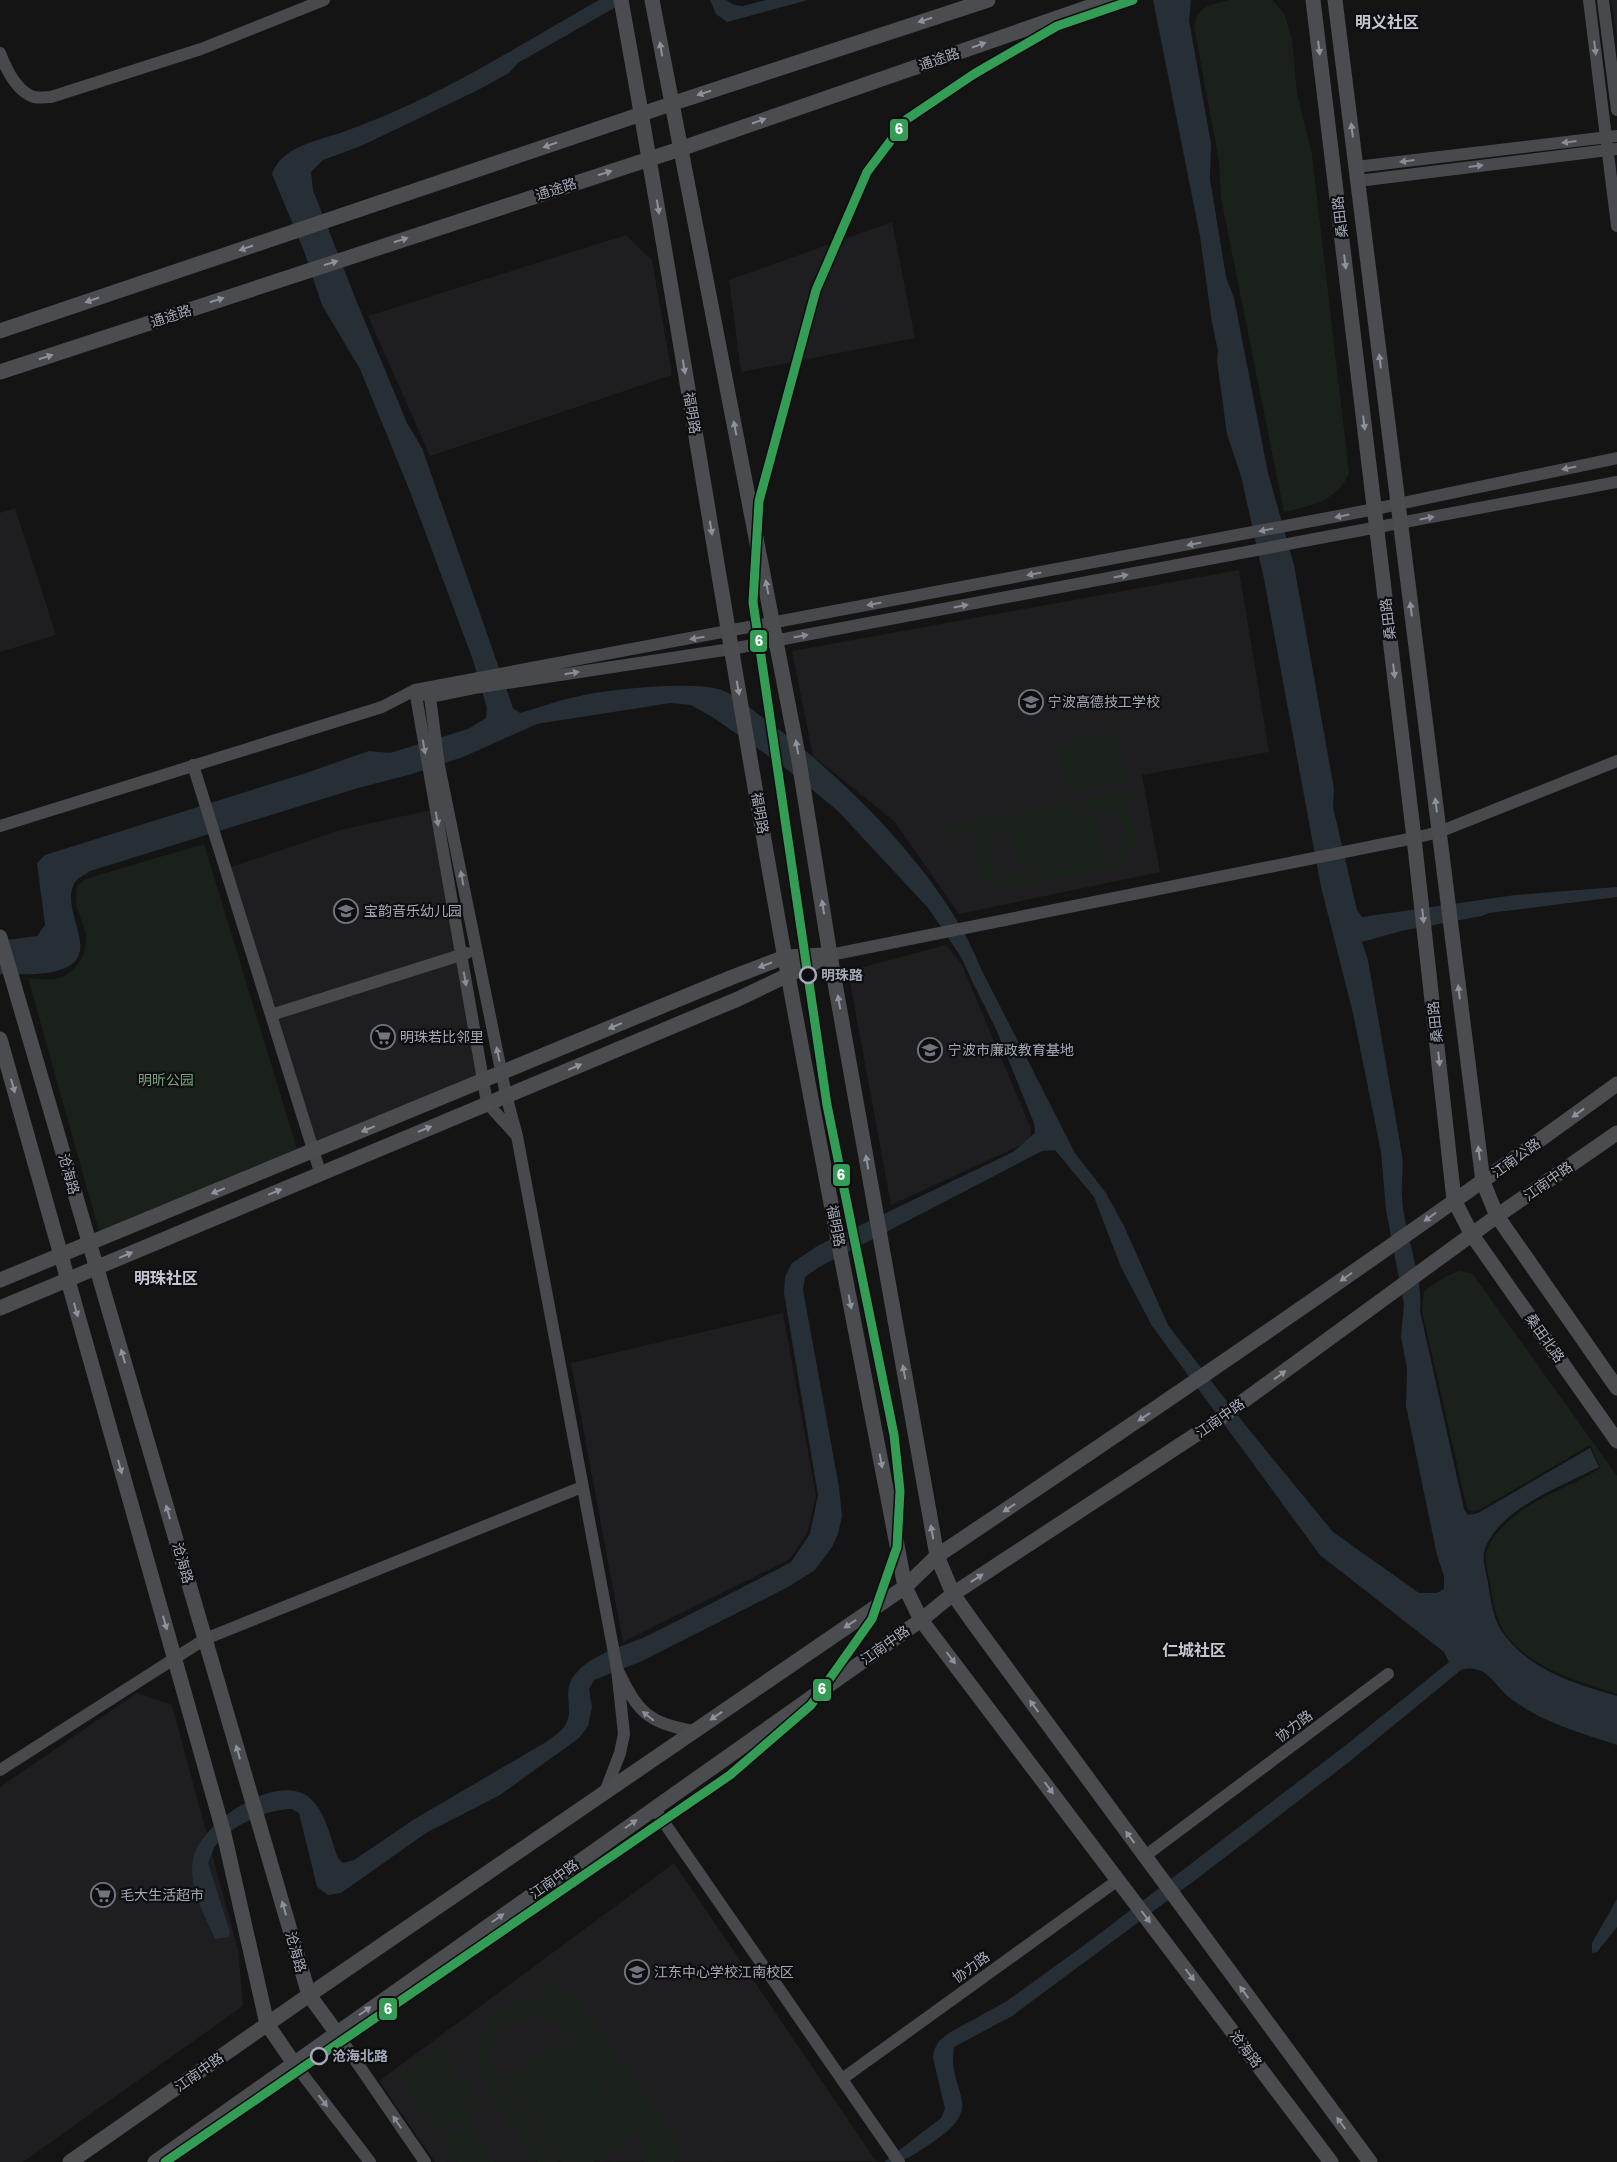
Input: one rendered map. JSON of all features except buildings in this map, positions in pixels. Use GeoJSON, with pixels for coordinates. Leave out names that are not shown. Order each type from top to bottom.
{"type":"FeatureCollection","features":[{"type":"Feature","properties":{"kind":"main road","name":"福明路"},"geometry":{"type":"LineString","coordinates":[[621,0],[650,159],[728,632],[788,977],[905,1587],[921,1620],[1118,1880]]}},
{"type":"Feature","properties":{"kind":"main road"},"geometry":{"type":"LineString","coordinates":[[0,330],[671,104],[988,0]]}},
{"type":"Feature","properties":{"kind":"main road","name":"通途路"},"geometry":{"type":"LineString","coordinates":[[0,372],[680,149],[1109,0]]}},
{"type":"Feature","properties":{"kind":"main road","name":"桑田路"},"geometry":{"type":"LineString","coordinates":[[1314,0],[1414,838],[1454,1200],[1472,1235]]}},
{"type":"Feature","properties":{"kind":"main road","name":"桑田路"},"geometry":{"type":"LineString","coordinates":[[1336,0],[1482,1182],[1497,1216]]}},
{"type":"Feature","properties":{"kind":"main road"},"geometry":{"type":"LineString","coordinates":[[653,2],[671,104],[774,623],[830,955],[937,1556],[953,1594],[1370,2162]]}},
{"type":"Feature","properties":{"kind":"main road","name":"沧海路"},"geometry":{"type":"LineString","coordinates":[[0,937],[309,1995],[336,2032]]}},
{"type":"Feature","properties":{"kind":"main road"},"geometry":{"type":"LineString","coordinates":[[0,1280],[785,957],[830,955]]}},
{"type":"Feature","properties":{"kind":"main road"},"geometry":{"type":"LineString","coordinates":[[0,1308],[788,977],[830,955]]}},
{"type":"Feature","properties":{"kind":"main road"},"geometry":{"type":"LineString","coordinates":[[0,1040],[224,1834],[267,2024],[293,2062]]}},
{"type":"Feature","properties":{"kind":"main road","name":"江南公路"},"geometry":{"type":"LineString","coordinates":[[1412,1230],[1482,1182],[1617,1084]]}},
{"type":"Feature","properties":{"kind":"main road","name":"江南中路"},"geometry":{"type":"LineString","coordinates":[[155,2162],[293,2062],[921,1620],[953,1594],[1212,1424],[1390,1296],[1497,1216],[1617,1133]]}},
{"type":"Feature","properties":{"kind":"main road"},"geometry":{"type":"LineString","coordinates":[[1497,1216],[1617,1388]]}},
{"type":"Feature","properties":{"kind":"main road","name":"江南中路"},"geometry":{"type":"LineString","coordinates":[[70,2162],[309,1995],[905,1587],[937,1556],[1184,1390],[1412,1230]]}},
{"type":"Feature","properties":{"kind":"main road","name":"桑田北路"},"geometry":{"type":"LineString","coordinates":[[1472,1235],[1617,1441]]}},
{"type":"Feature","properties":{"kind":"main road","name":"沧海路"},"geometry":{"type":"LineString","coordinates":[[1118,1880],[1331,2162]]}},
{"type":"Feature","properties":{"kind":"street"},"geometry":{"type":"LineString","coordinates":[[0,53],[6,69],[21,88],[34,97],[50,97],[202,49],[324,0]]}},
{"type":"Feature","properties":{"kind":"street"},"geometry":{"type":"LineString","coordinates":[[1589,0],[1612,143],[1617,226]]}},
{"type":"Feature","properties":{"kind":"street"},"geometry":{"type":"LineString","coordinates":[[1603,0],[1617,110]]}},
{"type":"Feature","properties":{"kind":"street"},"geometry":{"type":"LineString","coordinates":[[1357,174],[1612,143]]}},
{"type":"Feature","properties":{"kind":"street"},"geometry":{"type":"LineString","coordinates":[[522,676],[728,632],[1290,526],[1617,458]]}},
{"type":"Feature","properties":{"kind":"street"},"geometry":{"type":"LineString","coordinates":[[0,826],[382,707],[415,690],[473,684],[731,649],[1617,482]]}},
{"type":"Feature","properties":{"kind":"street"},"geometry":{"type":"LineString","coordinates":[[415,690],[430,696],[473,684]]}},
{"type":"Feature","properties":{"kind":"street"},"geometry":{"type":"LineString","coordinates":[[415,690],[426,722],[461,955],[487,1103],[517,1136]]}},
{"type":"Feature","properties":{"kind":"street"},"geometry":{"type":"LineString","coordinates":[[426,722],[430,696]]}},
{"type":"Feature","properties":{"kind":"street"},"geometry":{"type":"LineString","coordinates":[[830,955],[1439,832],[1617,761]]}},
{"type":"Feature","properties":{"kind":"street"},"geometry":{"type":"LineString","coordinates":[[193,765],[320,1172]]}},
{"type":"Feature","properties":{"kind":"street"},"geometry":{"type":"LineString","coordinates":[[434,769],[476,949],[506,1095],[517,1136],[617,1669],[624,1734],[620,1754],[605,1792]]}},
{"type":"Feature","properties":{"kind":"street"},"geometry":{"type":"LineString","coordinates":[[270,1015],[476,949]]}},
{"type":"Feature","properties":{"kind":"street"},"geometry":{"type":"LineString","coordinates":[[0,1770],[205,1639],[582,1487]]}},
{"type":"Feature","properties":{"kind":"street"},"geometry":{"type":"LineString","coordinates":[[617,1669],[632,1698],[654,1721],[694,1731]]}},
{"type":"Feature","properties":{"kind":"street","name":"协力路"},"geometry":{"type":"LineString","coordinates":[[1145,1856],[1388,1674]]}},
{"type":"Feature","properties":{"kind":"street"},"geometry":{"type":"LineString","coordinates":[[654,1808],[900,2162]]}},
{"type":"Feature","properties":{"kind":"street","name":"协力路"},"geometry":{"type":"LineString","coordinates":[[842,2079],[1118,1880]]}},
{"type":"Feature","properties":{"kind":"street","name":"沧海路"},"geometry":{"type":"LineString","coordinates":[[336,2032],[424,2162]]}},
{"type":"Feature","properties":{"kind":"street"},"geometry":{"type":"LineString","coordinates":[[293,2062],[370,2162]]}},
{"type":"Feature","properties":{"kind":"shaded area"},"geometry":{"type":"Polygon","coordinates":[[[599,0],[628,0],[518,63],[509,73],[478,90],[361,146],[323,160],[311,172],[313,190],[356,300],[407,423],[422,448],[513,708],[520,713],[561,700],[625,689],[664,686],[714,688],[738,699],[790,738],[823,765],[855,796],[887,828],[916,863],[943,898],[965,934],[1075,1153],[1106,1193],[1124,1226],[1168,1325],[1246,1426],[1333,1532],[1419,1593],[1437,1593],[1444,1589],[1444,1576],[1437,1555],[1406,1406],[1407,1368],[1401,1337],[1404,1304],[1386,1210],[1381,1152],[1353,1013],[1321,887],[1264,579],[1241,476],[1227,434],[1217,361],[1218,351],[1212,323],[1200,236],[1153,0],[1191,0],[1189,20],[1211,144],[1210,179],[1226,277],[1234,298],[1268,473],[1294,565],[1334,789],[1333,807],[1357,910],[1362,917],[1515,895],[1617,887],[1617,897],[1489,913],[1482,916],[1401,931],[1362,942],[1368,960],[1402,1155],[1403,1211],[1419,1282],[1420,1311],[1464,1509],[1468,1515],[1478,1513],[1590,1448],[1599,1467],[1531,1502],[1506,1519],[1496,1530],[1487,1544],[1484,1555],[1494,1613],[1498,1625],[1511,1644],[1538,1665],[1568,1680],[1617,1696],[1617,1745],[1564,1727],[1526,1709],[1507,1696],[1485,1673],[1470,1669],[1461,1670],[1349,1762],[1202,1875],[1012,2016],[954,2047],[953,2063],[962,2109],[958,2119],[948,2131],[930,2144],[898,2161],[884,2162],[941,2118],[945,2109],[933,2058],[934,2050],[939,2041],[949,2033],[1007,2001],[1094,1938],[1346,1745],[1449,1662],[1444,1652],[1320,1555],[1152,1326],[1121,1267],[1094,1197],[1055,1150],[1042,1151],[819,1267],[805,1277],[803,1290],[839,1487],[842,1516],[838,1534],[832,1547],[815,1570],[788,1587],[642,1661],[594,1680],[589,1689],[592,1707],[588,1726],[579,1738],[500,1795],[426,1833],[341,1893],[328,1895],[317,1887],[299,1813],[292,1809],[272,1812],[249,1820],[228,1833],[214,1848],[208,1863],[230,1932],[229,1937],[215,1939],[198,1900],[192,1869],[193,1859],[199,1845],[210,1830],[225,1816],[261,1795],[280,1791],[297,1791],[311,1799],[321,1812],[328,1827],[338,1858],[343,1863],[354,1860],[413,1820],[546,1742],[558,1733],[568,1720],[569,1685],[572,1678],[585,1664],[602,1654],[649,1635],[791,1562],[810,1534],[818,1495],[784,1293],[785,1277],[792,1263],[819,1245],[1013,1152],[1035,1133],[1034,1123],[996,1029],[961,957],[929,909],[837,810],[784,767],[714,718],[691,705],[670,703],[537,724],[463,757],[412,774],[358,788],[90,871],[75,882],[71,894],[72,908],[79,935],[80,948],[77,958],[67,967],[47,973],[0,974],[0,941],[37,936],[45,925],[37,863],[45,855],[306,773],[369,751],[390,753],[468,729],[486,718],[487,708],[473,660],[411,494],[360,369],[322,305],[304,251],[272,174],[277,165],[292,151],[377,119],[443,89],[599,0]]]}},
{"type":"Feature","properties":{"kind":"shaded area"},"geometry":{"type":"Polygon","coordinates":[[[710,0],[726,0],[734,5],[743,6],[766,0],[808,0],[727,22],[716,14],[710,0]]]}},
{"type":"Feature","properties":{"kind":"shaded area"},"geometry":{"type":"Polygon","coordinates":[[[1611,0],[1617,0],[1617,38],[1611,0]]]}},
{"type":"Feature","properties":{"kind":"shaded area"},"geometry":{"type":"Polygon","coordinates":[[[892,222],[915,338],[741,372],[729,280],[892,222]]]}},
{"type":"Feature","properties":{"kind":"shaded area"},"geometry":{"type":"Polygon","coordinates":[[[626,235],[652,260],[672,375],[430,456],[368,316],[626,235]]]}},
{"type":"Feature","properties":{"kind":"shaded area"},"geometry":{"type":"Polygon","coordinates":[[[15,508],[56,635],[0,652],[0,513],[15,508]]]}},
{"type":"Feature","properties":{"kind":"shaded area","name":"宁波高德技工学校"},"geometry":{"type":"Polygon","coordinates":[[[1239,570],[1269,752],[1142,775],[1160,872],[959,914],[894,821],[813,756],[792,651],[1239,570]]]}},
{"type":"Feature","properties":{"kind":"shaded area","name":"宝韵音乐幼儿园"},"geometry":{"type":"Polygon","coordinates":[[[431,810],[458,954],[271,1011],[229,868],[340,830],[431,810]]]}},
{"type":"Feature","properties":{"kind":"shaded area","name":"宁波市廉政教育基地"},"geometry":{"type":"Polygon","coordinates":[[[946,945],[962,965],[1031,1129],[1030,1141],[891,1205],[848,971],[946,945]]]}},
{"type":"Feature","properties":{"kind":"shaded area"},"geometry":{"type":"Polygon","coordinates":[[[458,959],[478,1077],[315,1147],[275,1018],[458,959]]]}},
{"type":"Feature","properties":{"kind":"shaded area"},"geometry":{"type":"Polygon","coordinates":[[[783,1313],[816,1496],[807,1533],[790,1559],[623,1642],[571,1363],[783,1313]]]}},
{"type":"Feature","properties":{"kind":"shaded area"},"geometry":{"type":"Polygon","coordinates":[[[137,1693],[172,1705],[238,1950],[243,2006],[23,2162],[0,2162],[0,1787],[137,1693]]]}},
{"type":"Feature","properties":{"kind":"shaded area","name":"江东中心学校江南校区"},"geometry":{"type":"Polygon","coordinates":[[[674,1863],[876,2161],[435,2162],[379,2081],[674,1863]]]}},
{"type":"Feature","properties":{"kind":"shaded area"},"geometry":{"type":"Polygon","coordinates":[[[1617,1899],[1617,1927],[1597,1952],[1592,1953],[1592,1943],[1617,1899]]]}},
{"type":"Feature","properties":{"kind":"green space"},"geometry":{"type":"Polygon","coordinates":[[[1229,0],[1272,0],[1284,13],[1292,39],[1297,93],[1312,155],[1349,473],[1338,490],[1322,501],[1284,512],[1221,198],[1219,161],[1194,27],[1198,14],[1202,10],[1211,5],[1229,0]]]}},
{"type":"Feature","properties":{"kind":"green space"},"geometry":{"type":"Polygon","coordinates":[[[1116,732],[1125,782],[1068,793],[1058,743],[1116,732]]]}},
{"type":"Feature","properties":{"kind":"green space"},"geometry":{"type":"Polygon","coordinates":[[[1136,790],[1138,801],[1121,805],[1133,821],[1136,838],[1130,854],[1124,861],[1115,867],[1015,887],[1002,887],[992,883],[984,878],[979,870],[976,861],[976,851],[983,829],[947,837],[945,826],[1136,790]],[[1096,809],[1005,828],[998,834],[990,850],[993,866],[1005,875],[1016,876],[1111,857],[1119,850],[1125,835],[1120,820],[1106,810],[1096,809]]]}},
{"type":"Feature","properties":{"kind":"green space"},"geometry":{"type":"Polygon","coordinates":[[[1096,811],[1105,856],[1018,874],[1009,829],[1096,811]]]}},
{"type":"Feature","properties":{"kind":"green space","name":"明昕公园"},"geometry":{"type":"Polygon","coordinates":[[[204,844],[297,1149],[99,1231],[28,978],[56,979],[66,975],[77,966],[84,953],[86,938],[77,906],[76,894],[77,886],[85,879],[204,844]]]}},
{"type":"Feature","properties":{"kind":"green space"},"geometry":{"type":"Polygon","coordinates":[[[1459,1271],[1472,1273],[1617,1476],[1617,1694],[1570,1678],[1539,1664],[1513,1643],[1503,1630],[1498,1619],[1486,1561],[1487,1550],[1493,1538],[1509,1520],[1521,1511],[1601,1468],[1590,1445],[1479,1510],[1471,1511],[1467,1508],[1422,1311],[1424,1291],[1445,1277],[1459,1271]]]}},
{"type":"Feature","properties":{"kind":"green space"},"geometry":{"type":"Polygon","coordinates":[[[546,1976],[561,1998],[572,1990],[684,2150],[674,2156],[676,2160],[673,2162],[644,2162],[645,2152],[641,2134],[570,2032],[556,2021],[541,2016],[526,2016],[513,2021],[502,2030],[495,2043],[493,2057],[497,2074],[558,2162],[537,2162],[513,2130],[490,2093],[482,2074],[479,2055],[482,2036],[492,2018],[504,2008],[525,2002],[548,2002],[535,1984],[546,1976]]]}},
{"type":"Feature","properties":{"kind":"green space"},"geometry":{"type":"Polygon","coordinates":[[[569,2036],[635,2133],[593,2162],[561,2162],[505,2079],[569,2036]]]}},
{"type":"Feature","properties":{"kind":"green space"},"geometry":{"type":"Polygon","coordinates":[[[441,2047],[482,2105],[438,2135],[397,2077],[441,2047]]]}},
{"type":"Feature","properties":{"kind":"green space"},"geometry":{"type":"Polygon","coordinates":[[[468,2122],[495,2162],[458,2162],[443,2139],[468,2122]]]}},
{"type":"Feature","properties":{"kind":"transit line","name":"6"},"geometry":{"type":"LineString","coordinates":[[165,2162],[730,1775],[811,1705],[872,1619],[897,1547],[900,1491],[894,1435],[827,1105],[753,602],[759,501],[816,290],[867,172],[907,119],[974,74],[1057,26],[1133,0]]}},
{"type":"Feature","properties":{"kind":"place","name":"宁波高德技工学校"},"geometry":{"type":"Point","coordinates":[1031,702]}},
{"type":"Feature","properties":{"kind":"place","name":"宝韵音乐幼儿园"},"geometry":{"type":"Point","coordinates":[346,911]}},
{"type":"Feature","properties":{"kind":"place","name":"明珠路"},"geometry":{"type":"Point","coordinates":[808,975]}},
{"type":"Feature","properties":{"kind":"place","name":"明珠若比邻里"},"geometry":{"type":"Point","coordinates":[383,1037]}},
{"type":"Feature","properties":{"kind":"place","name":"宁波市廉政教育基地"},"geometry":{"type":"Point","coordinates":[930,1050]}},
{"type":"Feature","properties":{"kind":"place","name":"毛大生活超市"},"geometry":{"type":"Point","coordinates":[103,1895]}},
{"type":"Feature","properties":{"kind":"place","name":"江东中心学校江南校区"},"geometry":{"type":"Point","coordinates":[637,1972]}},
{"type":"Feature","properties":{"kind":"place","name":"沧海北路"},"geometry":{"type":"Point","coordinates":[319,2056]}},
{"type":"Feature","properties":{"kind":"district","name":"明义社区"},"geometry":{"type":"Point","coordinates":[1387,22]}},
{"type":"Feature","properties":{"kind":"district","name":"明珠社区"},"geometry":{"type":"Point","coordinates":[166,1278]}},
{"type":"Feature","properties":{"kind":"district","name":"仁城社区"},"geometry":{"type":"Point","coordinates":[1194,1650]}}]}
